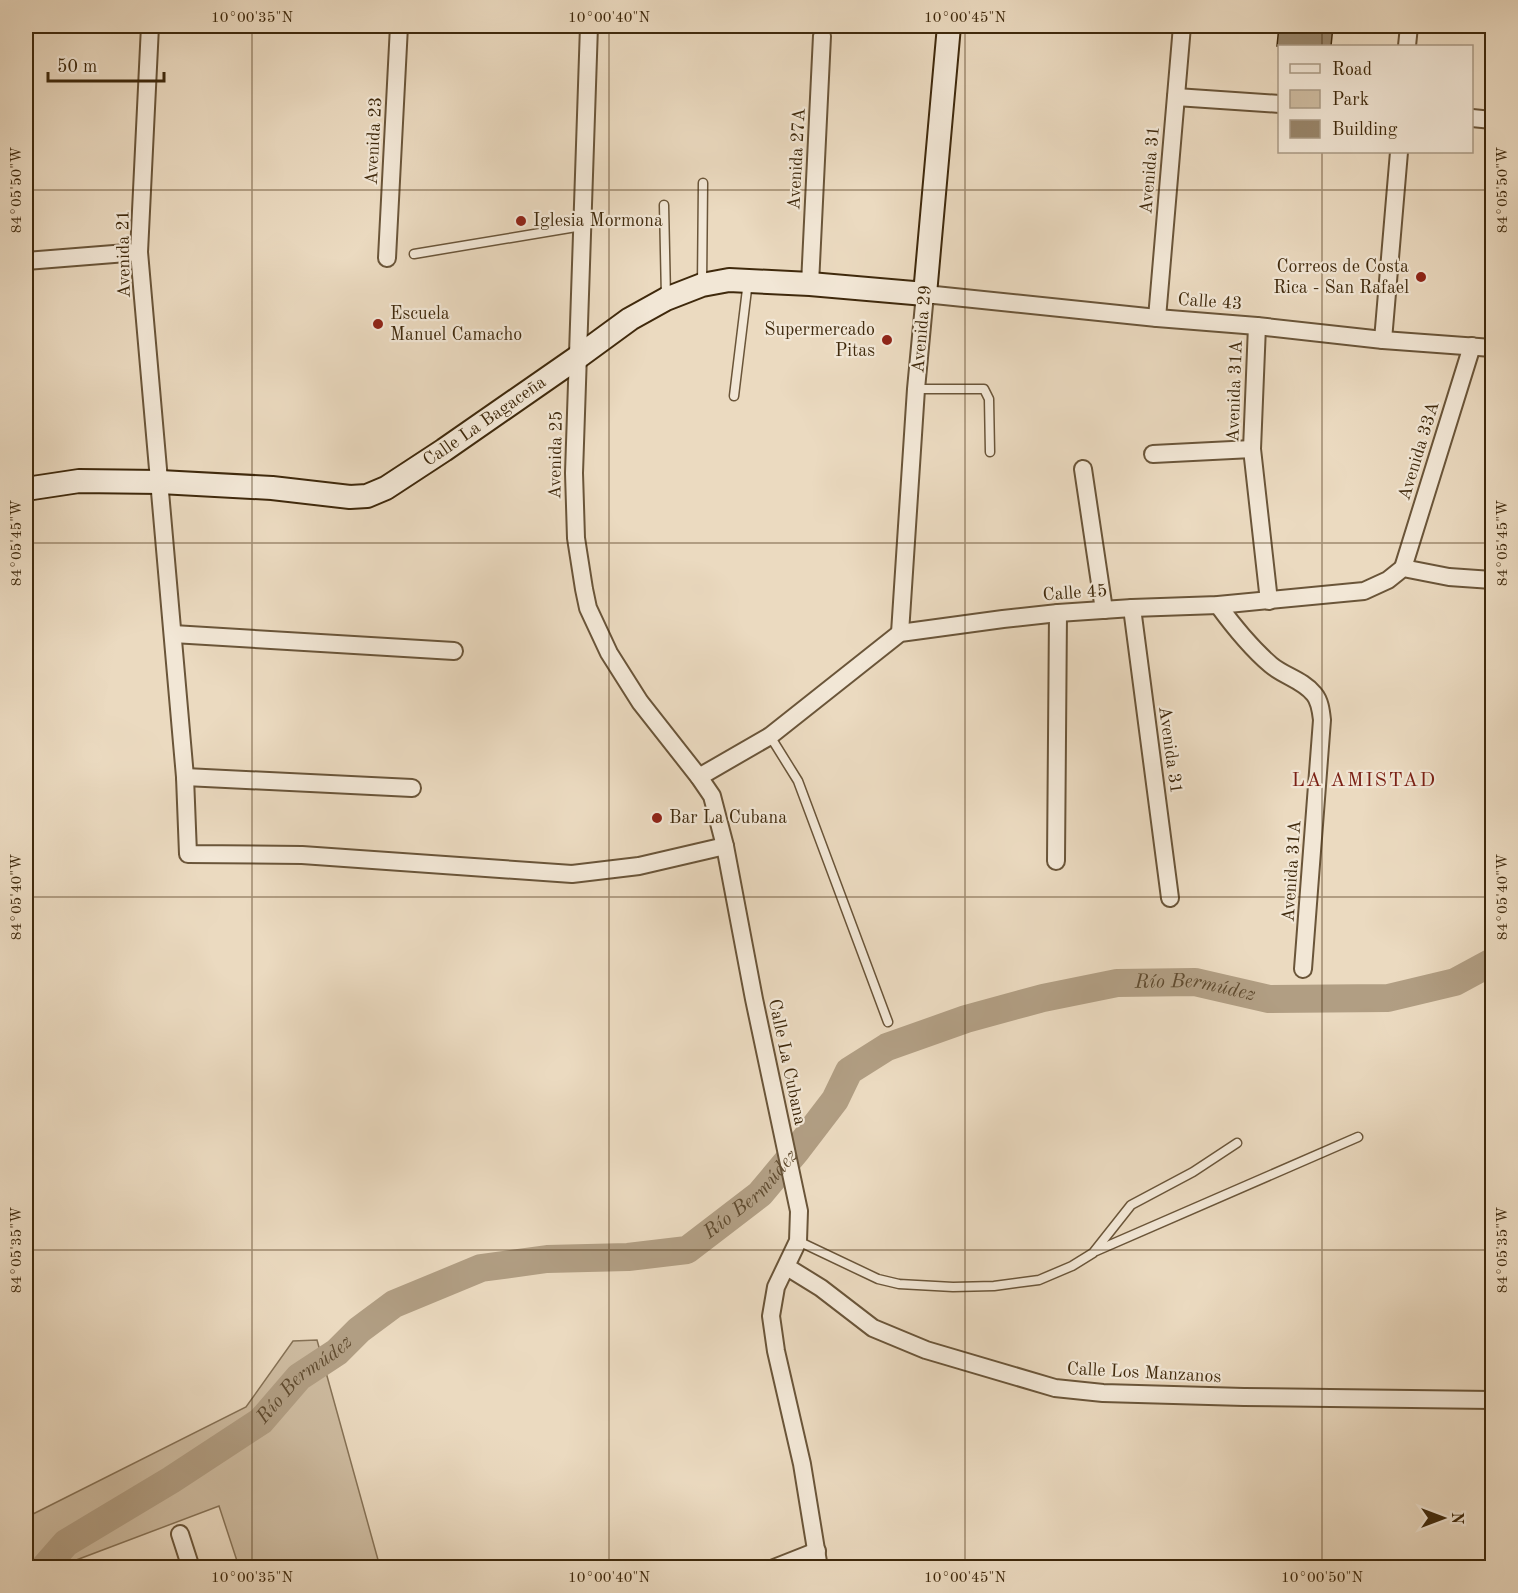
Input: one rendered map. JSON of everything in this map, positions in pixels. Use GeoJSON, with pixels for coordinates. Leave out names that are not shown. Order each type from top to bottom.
{"type":"FeatureCollection","features":[{"type":"Feature","properties":{"kind":"street","name":"Avenida 21"},"geometry":{"type":"LineString","coordinates":[[150,26],[140,252],[185,777],[188,854],[302,855],[573,874],[639,866],[725,846]]}},
{"type":"Feature","properties":{"kind":"street","name":"Avenida 23"},"geometry":{"type":"LineString","coordinates":[[387,258],[399,26]]}},
{"type":"Feature","properties":{"kind":"street","name":"Avenida 25"},"geometry":{"type":"LineString","coordinates":[[590,26],[574,473],[576,538],[588,608],[609,653],[640,702],[699,777]]}},
{"type":"Feature","properties":{"kind":"street","name":"Avenida 29"},"geometry":{"type":"LineString","coordinates":[[900,633],[916,389],[949,26]]}},
{"type":"Feature","properties":{"kind":"street","name":"Avenida 31"},"geometry":{"type":"LineString","coordinates":[[1157,318],[1182,26]]}},
{"type":"Feature","properties":{"kind":"street"},"geometry":{"type":"LineString","coordinates":[[1407,45],[1409,26]]}},
{"type":"Feature","properties":{"kind":"street","name":"Avenida 27A"},"geometry":{"type":"LineString","coordinates":[[810,284],[822,36]]}},
{"type":"Feature","properties":{"kind":"street"},"geometry":{"type":"LineString","coordinates":[[1176,97],[1278,104]]}},
{"type":"Feature","properties":{"kind":"street"},"geometry":{"type":"LineString","coordinates":[[1473,118],[1492,120]]}},
{"type":"Feature","properties":{"kind":"street"},"geometry":{"type":"LineString","coordinates":[[1383,340],[1399,153]]}},
{"type":"Feature","properties":{"kind":"street"},"geometry":{"type":"LineString","coordinates":[[26,261],[140,252]]}},
{"type":"Feature","properties":{"kind":"street","name":"Calle La Bagaceña"},"geometry":{"type":"LineString","coordinates":[[26,489],[79,481],[160,482],[272,488],[350,497],[367,496],[386,488],[470,432],[630,320],[666,299],[702,285],[729,280],[748,280],[925,294]]}},
{"type":"Feature","properties":{"kind":"street","name":"Calle 43"},"geometry":{"type":"LineString","coordinates":[[925,294],[1383,340],[1492,348]]}},
{"type":"Feature","properties":{"kind":"street","name":"Avenida 31A"},"geometry":{"type":"LineString","coordinates":[[1257,326],[1252,449],[1269,601]]}},
{"type":"Feature","properties":{"kind":"street","name":"Avenida 33A"},"geometry":{"type":"LineString","coordinates":[[1403,568],[1472,346]]}},
{"type":"Feature","properties":{"kind":"street"},"geometry":{"type":"LineString","coordinates":[[1153,454],[1252,449]]}},
{"type":"Feature","properties":{"kind":"street"},"geometry":{"type":"LineString","coordinates":[[1083,469],[1104,610]]}},
{"type":"Feature","properties":{"kind":"street"},"geometry":{"type":"LineString","coordinates":[[1403,568],[1449,577],[1492,580]]}},
{"type":"Feature","properties":{"kind":"street","name":"Calle 45"},"geometry":{"type":"LineString","coordinates":[[900,633],[1058,613],[1218,605],[1364,591],[1388,580],[1403,568]]}},
{"type":"Feature","properties":{"kind":"street","name":"Avenida 31A"},"geometry":{"type":"LineString","coordinates":[[1218,605],[1240,634],[1273,666],[1298,680],[1314,694],[1320,706],[1323,720],[1304,969]]}},
{"type":"Feature","properties":{"kind":"street","name":"Avenida 31"},"geometry":{"type":"LineString","coordinates":[[1132,608],[1170,898]]}},
{"type":"Feature","properties":{"kind":"street"},"geometry":{"type":"LineString","coordinates":[[1056,861],[1058,613]]}},
{"type":"Feature","properties":{"kind":"street"},"geometry":{"type":"LineString","coordinates":[[699,777],[770,736],[900,633]]}},
{"type":"Feature","properties":{"kind":"street"},"geometry":{"type":"LineString","coordinates":[[173,634],[454,651]]}},
{"type":"Feature","properties":{"kind":"street"},"geometry":{"type":"LineString","coordinates":[[185,777],[412,788]]}},
{"type":"Feature","properties":{"kind":"street","name":"Calle La Cubana"},"geometry":{"type":"LineString","coordinates":[[699,777],[712,796],[725,846],[754,999],[799,1211],[798,1241],[776,1287],[771,1316],[776,1351],[802,1464],[819,1568]]}},
{"type":"Feature","properties":{"kind":"street","name":"Calle Los Manzanos"},"geometry":{"type":"LineString","coordinates":[[787,1267],[821,1288],[873,1328],[926,1350],[1055,1389],[1102,1393],[1244,1397],[1492,1400]]}},
{"type":"Feature","properties":{"kind":"street"},"geometry":{"type":"LineString","coordinates":[[180,1533],[191,1568]]}},
{"type":"Feature","properties":{"kind":"street"},"geometry":{"type":"LineString","coordinates":[[774,1568],[817,1551]]}},
{"type":"Feature","properties":{"kind":"lane"},"geometry":{"type":"LineString","coordinates":[[702,285],[703,183]]}},
{"type":"Feature","properties":{"kind":"lane"},"geometry":{"type":"LineString","coordinates":[[664,205],[666,299]]}},
{"type":"Feature","properties":{"kind":"lane"},"geometry":{"type":"LineString","coordinates":[[414,254],[582,226]]}},
{"type":"Feature","properties":{"kind":"lane"},"geometry":{"type":"LineString","coordinates":[[734,396],[748,280]]}},
{"type":"Feature","properties":{"kind":"lane"},"geometry":{"type":"LineString","coordinates":[[916,389],[984,389],[989,399],[990,452]]}},
{"type":"Feature","properties":{"kind":"lane"},"geometry":{"type":"LineString","coordinates":[[770,736],[798,781],[888,1022]]}},
{"type":"Feature","properties":{"kind":"lane"},"geometry":{"type":"LineString","coordinates":[[798,1241],[878,1279],[899,1284],[953,1287],[994,1286],[1039,1280],[1072,1266],[1093,1253],[1358,1137]]}},
{"type":"Feature","properties":{"kind":"lane"},"geometry":{"type":"LineString","coordinates":[[1093,1253],[1131,1205],[1193,1172],[1237,1143]]}},
{"type":"Feature","properties":{"kind":"green space"},"geometry":{"type":"Polygon","coordinates":[[[317,1340],[380,1567],[239,1567],[219,1506],[71,1562],[65,1567],[26,1567],[26,1510],[31,1515],[246,1407],[293,1341],[317,1340]]]}},
{"type":"Feature","properties":{"kind":"building"},"geometry":{"type":"Polygon","coordinates":[[[1279,26],[1333,26],[1331,45],[1277,46],[1279,26]]]}},
{"type":"Feature","properties":{"kind":"waterway","name":"Río Bermúdez"},"geometry":{"type":"LineString","coordinates":[[44,1568],[66,1543],[171,1480],[261,1421],[299,1377],[337,1352],[359,1330],[394,1304],[481,1268],[547,1259],[628,1257],[687,1250],[760,1194],[835,1100],[849,1071],[887,1047],[966,1019],[1043,998],[1117,983],[1195,982],[1269,999],[1388,998],[1455,982],[1492,962]]}},
{"type":"Feature","properties":{"kind":"place","name":"Iglesia Mormona"},"geometry":{"type":"Point","coordinates":[521,221]}},
{"type":"Feature","properties":{"kind":"place","name":"Correos de Costa Rica - San Rafael"},"geometry":{"type":"Point","coordinates":[1421,277]}},
{"type":"Feature","properties":{"kind":"place","name":"Escuela Manuel Camacho"},"geometry":{"type":"Point","coordinates":[378,324]}},
{"type":"Feature","properties":{"kind":"place","name":"Supermercado Pitas"},"geometry":{"type":"Point","coordinates":[887,340]}},
{"type":"Feature","properties":{"kind":"place","name":"Bar La Cubana"},"geometry":{"type":"Point","coordinates":[657,818]}},
{"type":"Feature","properties":{"kind":"district","name":"LA AMISTAD"},"geometry":{"type":"Point","coordinates":[1364,781]}}]}
